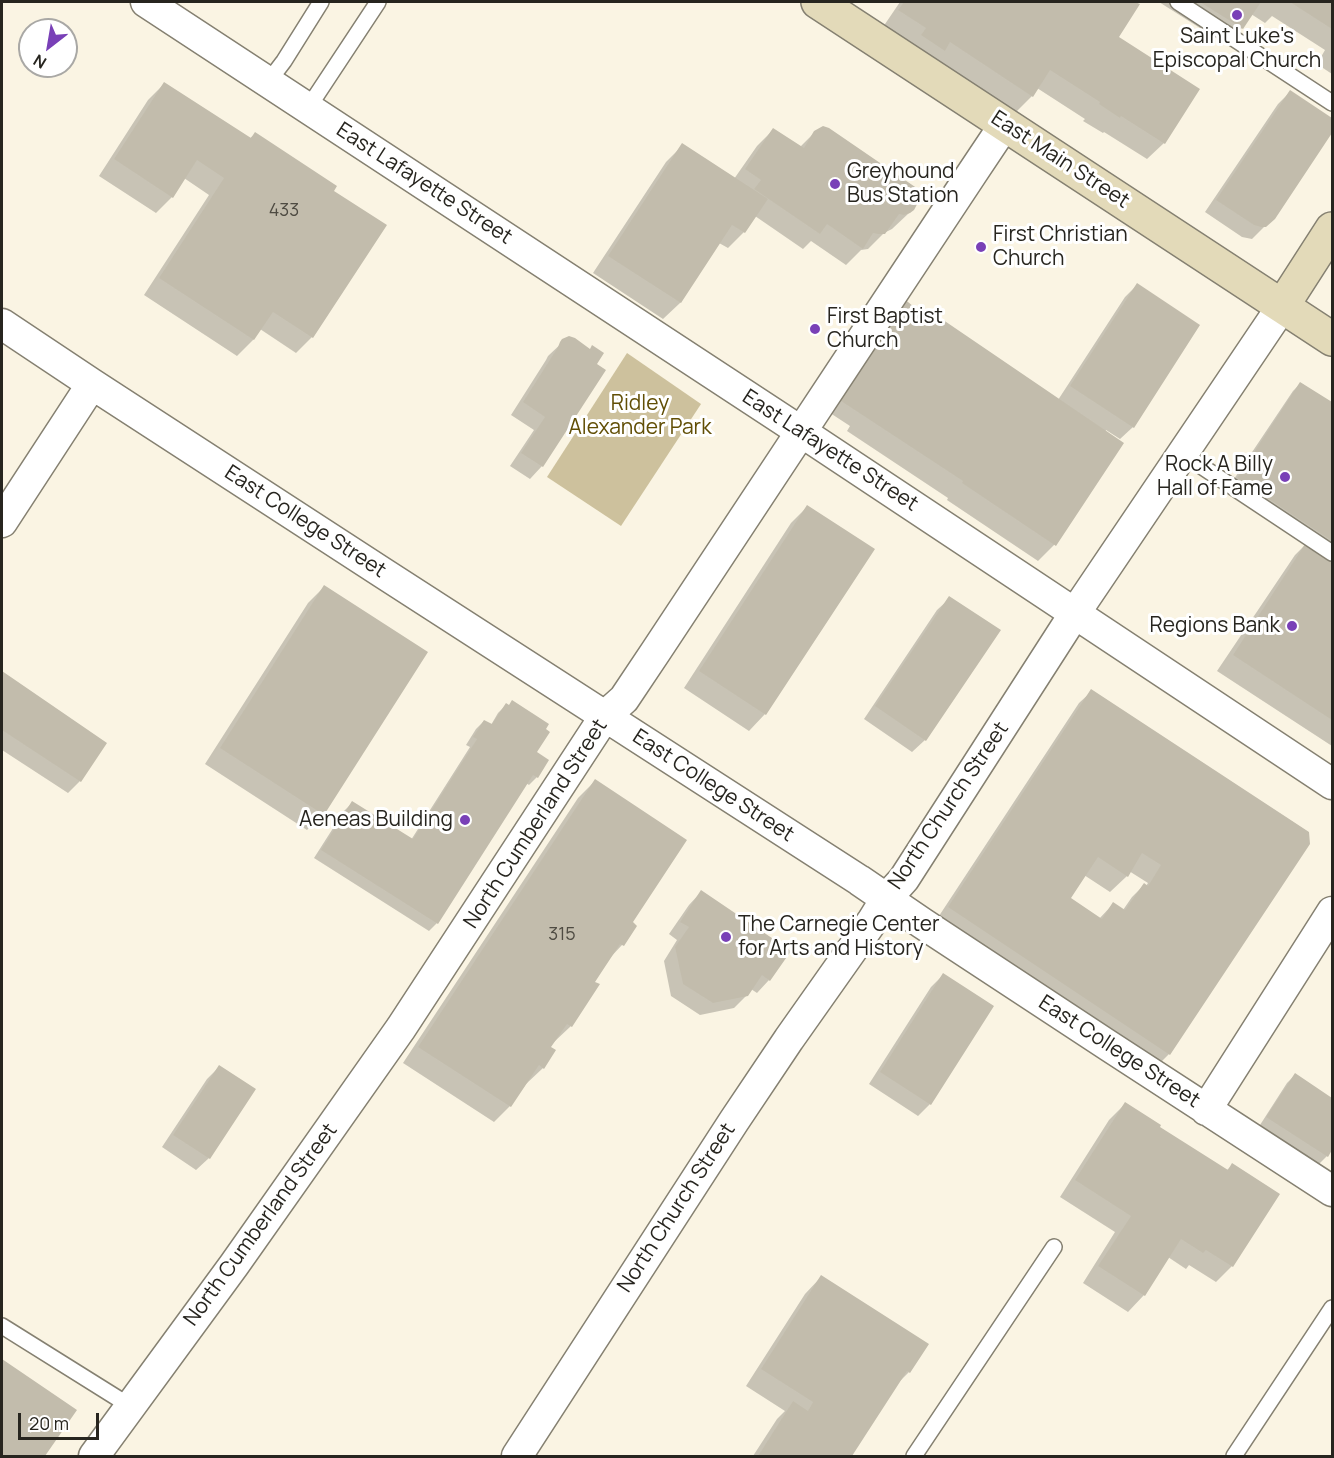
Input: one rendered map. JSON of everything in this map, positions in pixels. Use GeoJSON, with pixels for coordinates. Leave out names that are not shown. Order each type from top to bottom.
{"type":"FeatureCollection","features":[{"type":"Feature","properties":{"kind":"main road","name":"East Main Street"},"geometry":{"type":"LineString","coordinates":[[824,3],[1332,339]]}},
{"type":"Feature","properties":{"kind":"main road"},"geometry":{"type":"LineString","coordinates":[[1283,305],[1332,229]]}},
{"type":"Feature","properties":{"kind":"street","name":"East Lafayette Street"},"geometry":{"type":"LineString","coordinates":[[146,2],[800,431],[1332,784]]}},
{"type":"Feature","properties":{"kind":"street","name":"North Cumberland Street"},"geometry":{"type":"LineString","coordinates":[[94,1456],[241,1256],[401,1028],[605,716],[624,699],[1005,124]]}},
{"type":"Feature","properties":{"kind":"street","name":"North Church Street"},"geometry":{"type":"LineString","coordinates":[[517,1456],[728,1129],[886,899],[904,879],[1075,613],[1283,305]]}},
{"type":"Feature","properties":{"kind":"street","name":"East College Street"},"geometry":{"type":"LineString","coordinates":[[2,324],[1332,1191]]}},
{"type":"Feature","properties":{"kind":"street"},"geometry":{"type":"LineString","coordinates":[[2,522],[92,384]]}},
{"type":"Feature","properties":{"kind":"street"},"geometry":{"type":"LineString","coordinates":[[1206,1110],[1332,912]]}},
{"type":"Feature","properties":{"kind":"lane"},"geometry":{"type":"LineString","coordinates":[[268,82],[321,2]]}},
{"type":"Feature","properties":{"kind":"lane"},"geometry":{"type":"LineString","coordinates":[[308,108],[378,2]]}},
{"type":"Feature","properties":{"kind":"lane"},"geometry":{"type":"LineString","coordinates":[[1178,2],[1332,103]]}},
{"type":"Feature","properties":{"kind":"lane"},"geometry":{"type":"LineString","coordinates":[[1183,454],[1332,553]]}},
{"type":"Feature","properties":{"kind":"lane"},"geometry":{"type":"LineString","coordinates":[[914,1456],[1054,1247]]}},
{"type":"Feature","properties":{"kind":"lane"},"geometry":{"type":"LineString","coordinates":[[1234,1456],[1332,1308]]}},
{"type":"Feature","properties":{"kind":"lane"},"geometry":{"type":"LineString","coordinates":[[2,1326],[130,1406]]}},
{"type":"Feature","properties":{"kind":"green space","name":"Ridley Alexander Park"},"geometry":{"type":"Polygon","coordinates":[[[627,353],[701,404],[621,526],[547,477],[627,353]]]}},
{"type":"Feature","properties":{"kind":"building"},"geometry":{"type":"Polygon","coordinates":[[[904,2],[1135,2],[1140,4],[1119,37],[1200,89],[1165,144],[1121,116],[1120,118],[1099,104],[1100,102],[1050,70],[1033,97],[950,42],[945,51],[921,35],[926,28],[898,10],[904,2]]]}},
{"type":"Feature","properties":{"kind":"building","name":"Saint Luke's Episcopal Church"},"geometry":{"type":"Polygon","coordinates":[[[1200,2],[1261,2],[1243,29],[1200,2]]]}},
{"type":"Feature","properties":{"kind":"building","name":"Saint Luke's Episcopal Church"},"geometry":{"type":"Polygon","coordinates":[[[1290,2],[1332,2],[1332,29],[1290,2]]]}},
{"type":"Feature","properties":{"kind":"building"},"geometry":{"type":"Polygon","coordinates":[[[164,82],[251,138],[255,132],[337,186],[334,191],[387,225],[313,338],[273,312],[254,340],[159,278],[224,178],[197,160],[173,198],[114,159],[164,82]]]}},
{"type":"Feature","properties":{"kind":"building"},"geometry":{"type":"Polygon","coordinates":[[[1290,90],[1332,118],[1332,133],[1275,219],[1266,227],[1261,227],[1254,225],[1216,200],[1290,90]]]}},
{"type":"Feature","properties":{"kind":"building","name":"Greyhound Bus Station"},"geometry":{"type":"Polygon","coordinates":[[[823,126],[921,191],[922,195],[914,210],[904,215],[899,214],[885,234],[873,233],[863,249],[827,224],[820,234],[754,189],[761,180],[745,169],[773,128],[804,148],[814,131],[823,126]]]}},
{"type":"Feature","properties":{"kind":"building"},"geometry":{"type":"Polygon","coordinates":[[[682,143],[768,199],[745,233],[732,225],[681,303],[608,256],[682,143]]]}},
{"type":"Feature","properties":{"kind":"building"},"geometry":{"type":"Polygon","coordinates":[[[1137,283],[1200,325],[1134,428],[1070,386],[1137,283]]]}},
{"type":"Feature","properties":{"kind":"building"},"geometry":{"type":"Polygon","coordinates":[[[902,297],[926,317],[930,311],[1124,443],[1056,546],[962,483],[963,481],[835,397],[902,297]]]}},
{"type":"Feature","properties":{"kind":"building"},"geometry":{"type":"Polygon","coordinates":[[[569,336],[590,349],[592,345],[604,353],[597,364],[606,370],[543,467],[521,453],[545,417],[523,402],[562,339],[569,336]]]}},
{"type":"Feature","properties":{"kind":"building"},"geometry":{"type":"Polygon","coordinates":[[[1300,382],[1332,402],[1332,541],[1237,478],[1300,382]]]}},
{"type":"Feature","properties":{"kind":"building"},"geometry":{"type":"Polygon","coordinates":[[[807,505],[875,549],[766,715],[699,671],[807,505]]]}},
{"type":"Feature","properties":{"kind":"building","name":"Regions Bank"},"geometry":{"type":"Polygon","coordinates":[[[1307,541],[1332,558],[1332,720],[1233,655],[1307,541]]]}},
{"type":"Feature","properties":{"kind":"building"},"geometry":{"type":"Polygon","coordinates":[[[324,585],[428,652],[324,815],[220,748],[324,585]]]}},
{"type":"Feature","properties":{"kind":"building"},"geometry":{"type":"Polygon","coordinates":[[[949,596],[1001,630],[926,741],[875,706],[949,596]]]}},
{"type":"Feature","properties":{"kind":"building"},"geometry":{"type":"Polygon","coordinates":[[[2,671],[107,743],[81,782],[2,730],[2,671]]]}},
{"type":"Feature","properties":{"kind":"building"},"geometry":{"type":"Polygon","coordinates":[[[1091,689],[1309,832],[1310,844],[1170,1055],[948,907],[1091,689]],[[1142,853],[1128,877],[1098,857],[1071,898],[1102,919],[1113,902],[1125,910],[1144,883],[1148,886],[1161,865],[1142,853]]]}},
{"type":"Feature","properties":{"kind":"building","name":"Aeneas Building"},"geometry":{"type":"Polygon","coordinates":[[[512,700],[549,724],[546,729],[550,732],[537,752],[549,760],[538,778],[533,775],[438,924],[321,850],[352,801],[413,839],[477,739],[473,737],[484,720],[492,724],[506,703],[509,705],[512,700]]]}},
{"type":"Feature","properties":{"kind":"building"},"geometry":{"type":"Polygon","coordinates":[[[595,779],[687,840],[633,922],[637,926],[624,946],[620,944],[595,982],[600,984],[572,1027],[567,1024],[551,1047],[556,1050],[544,1069],[539,1065],[511,1107],[418,1047],[595,779]]]}},
{"type":"Feature","properties":{"kind":"building","name":"The Carnegie Center for Arts and History"},"geometry":{"type":"Polygon","coordinates":[[[701,890],[791,951],[770,981],[762,975],[748,996],[713,1003],[683,984],[675,947],[689,927],[680,922],[701,890]]]}},
{"type":"Feature","properties":{"kind":"building"},"geometry":{"type":"Polygon","coordinates":[[[943,973],[994,1006],[931,1105],[880,1072],[943,973]]]}},
{"type":"Feature","properties":{"kind":"building"},"geometry":{"type":"Polygon","coordinates":[[[219,1065],[256,1089],[210,1159],[173,1135],[219,1065]]]}},
{"type":"Feature","properties":{"kind":"building"},"geometry":{"type":"Polygon","coordinates":[[[1295,1073],[1332,1098],[1332,1150],[1328,1157],[1266,1117],[1295,1073]]]}},
{"type":"Feature","properties":{"kind":"building"},"geometry":{"type":"Polygon","coordinates":[[[1125,1102],[1228,1170],[1232,1163],[1280,1194],[1233,1267],[1206,1250],[1203,1253],[1181,1239],[1145,1296],[1098,1266],[1131,1216],[1075,1180],[1125,1102]]]}},
{"type":"Feature","properties":{"kind":"building"},"geometry":{"type":"Polygon","coordinates":[[[821,1275],[929,1344],[910,1373],[907,1371],[852,1456],[758,1456],[793,1401],[808,1411],[813,1402],[761,1369],[821,1275]]]}},
{"type":"Feature","properties":{"kind":"building"},"geometry":{"type":"Polygon","coordinates":[[[2,1359],[77,1410],[45,1456],[2,1456],[2,1359]]]}},
{"type":"Feature","properties":{"kind":"place","name":"Saint Luke's Episcopal Church"},"geometry":{"type":"Point","coordinates":[1237,15]}},
{"type":"Feature","properties":{"kind":"place","name":"Greyhound Bus Station"},"geometry":{"type":"Point","coordinates":[835,184]}},
{"type":"Feature","properties":{"kind":"place","name":"First Christian Church"},"geometry":{"type":"Point","coordinates":[981,247]}},
{"type":"Feature","properties":{"kind":"place","name":"First Baptist Church"},"geometry":{"type":"Point","coordinates":[815,329]}},
{"type":"Feature","properties":{"kind":"place","name":"Rock A Billy Hall of Fame"},"geometry":{"type":"Point","coordinates":[1285,477]}},
{"type":"Feature","properties":{"kind":"place","name":"Regions Bank"},"geometry":{"type":"Point","coordinates":[1292,626]}},
{"type":"Feature","properties":{"kind":"place","name":"Aeneas Building"},"geometry":{"type":"Point","coordinates":[465,820]}},
{"type":"Feature","properties":{"kind":"place","name":"The Carnegie Center for Arts and History"},"geometry":{"type":"Point","coordinates":[726,937]}}]}
